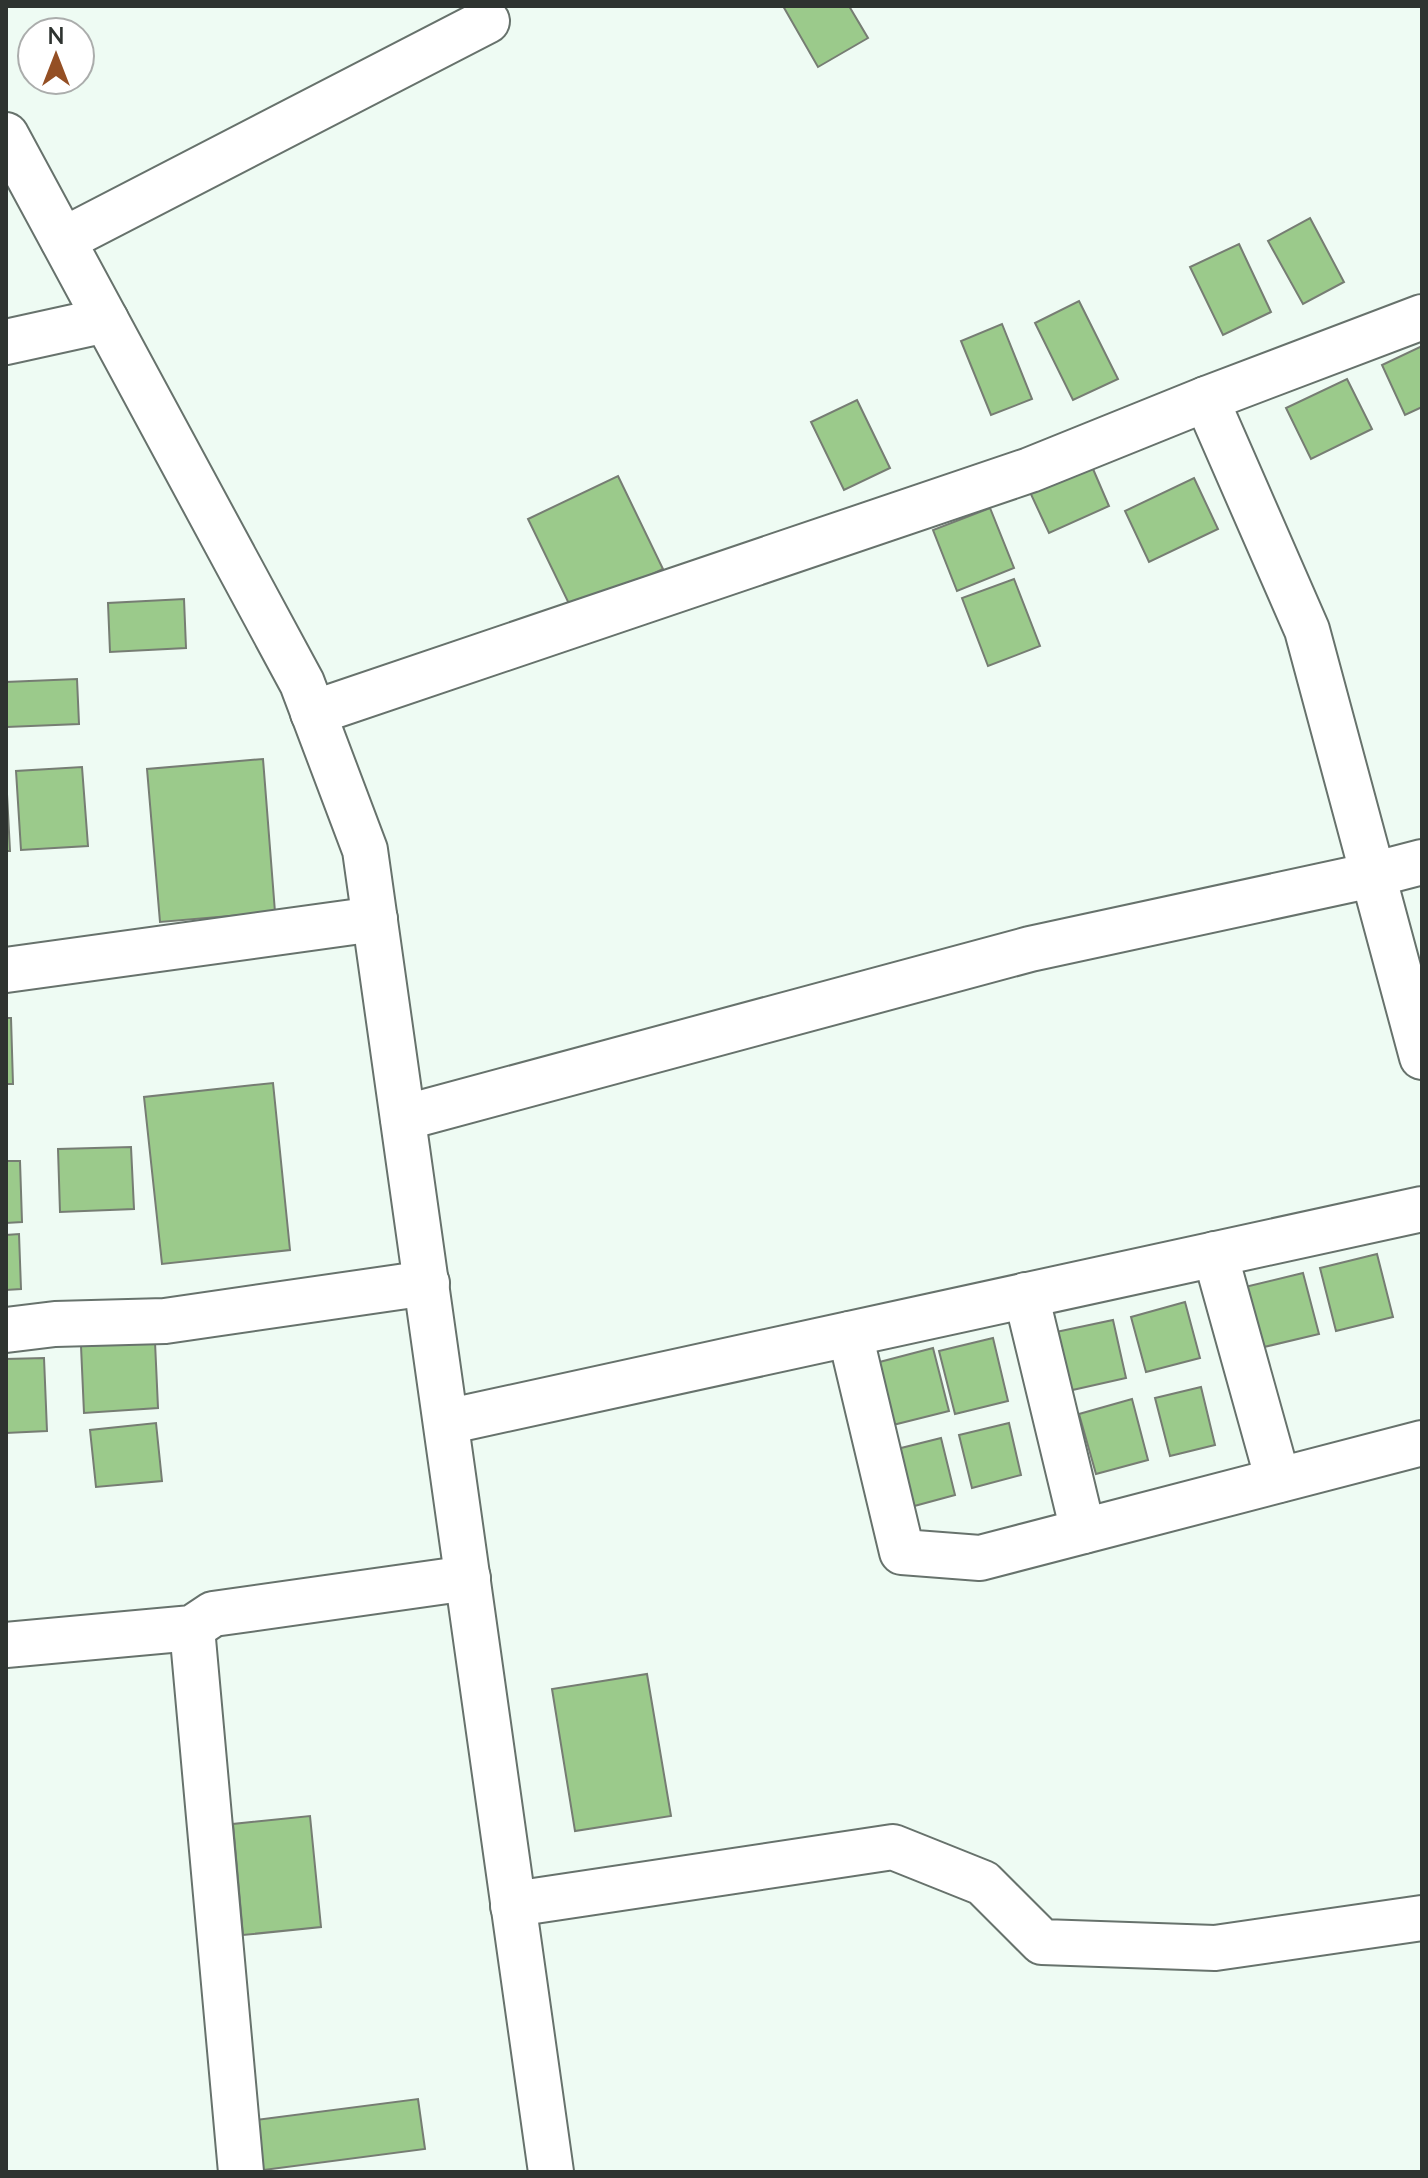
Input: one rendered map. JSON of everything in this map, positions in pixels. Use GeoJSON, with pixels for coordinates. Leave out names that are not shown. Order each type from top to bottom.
{"type":"FeatureCollection","features":[{"type":"Feature","properties":{"kind":"street"},"geometry":{"type":"LineString","coordinates":[[63,240],[487,21]]}},
{"type":"Feature","properties":{"kind":"street"},"geometry":{"type":"LineString","coordinates":[[6,135],[302,683],[365,850],[551,2172]]}},
{"type":"Feature","properties":{"kind":"street"},"geometry":{"type":"LineString","coordinates":[[313,713],[1030,470],[1422,317]]}},
{"type":"Feature","properties":{"kind":"street"},"geometry":{"type":"LineString","coordinates":[[6,342],[106,320]]}},
{"type":"Feature","properties":{"kind":"street"},"geometry":{"type":"LineString","coordinates":[[1206,399],[1307,630],[1422,1057]]}},
{"type":"Feature","properties":{"kind":"street"},"geometry":{"type":"LineString","coordinates":[[403,1118],[1030,949],[1422,862]]}},
{"type":"Feature","properties":{"kind":"street"},"geometry":{"type":"LineString","coordinates":[[6,970],[375,919]]}},
{"type":"Feature","properties":{"kind":"street"},"geometry":{"type":"LineString","coordinates":[[446,1422],[1422,1209]]}},
{"type":"Feature","properties":{"kind":"street"},"geometry":{"type":"LineString","coordinates":[[1215,1254],[1278,1480]]}},
{"type":"Feature","properties":{"kind":"street"},"geometry":{"type":"LineString","coordinates":[[6,1330],[55,1324],[165,1321],[427,1283]]}},
{"type":"Feature","properties":{"kind":"street"},"geometry":{"type":"LineString","coordinates":[[1026,1295],[1083,1531]]}},
{"type":"Feature","properties":{"kind":"street"},"geometry":{"type":"LineString","coordinates":[[850,1334],[902,1552],[980,1558],[1422,1443]]}},
{"type":"Feature","properties":{"kind":"street"},"geometry":{"type":"LineString","coordinates":[[6,1645],[192,1628],[213,1614],[468,1578]]}},
{"type":"Feature","properties":{"kind":"street"},"geometry":{"type":"LineString","coordinates":[[192,1628],[241,2172]]}},
{"type":"Feature","properties":{"kind":"street"},"geometry":{"type":"LineString","coordinates":[[514,1905],[893,1847],[983,1883],[1042,1942],[1215,1948],[1422,1918]]}},
{"type":"Feature","properties":{"kind":"building"},"geometry":{"type":"Polygon","coordinates":[[[783,6],[849,6],[868,38],[818,67],[783,6]]]}},
{"type":"Feature","properties":{"kind":"building"},"geometry":{"type":"Polygon","coordinates":[[[1310,218],[1344,282],[1303,304],[1268,241],[1310,218]]]}},
{"type":"Feature","properties":{"kind":"building"},"geometry":{"type":"Polygon","coordinates":[[[1239,244],[1271,312],[1223,335],[1190,267],[1239,244]]]}},
{"type":"Feature","properties":{"kind":"building"},"geometry":{"type":"Polygon","coordinates":[[[1079,301],[1118,379],[1073,400],[1035,323],[1079,301]]]}},
{"type":"Feature","properties":{"kind":"building"},"geometry":{"type":"Polygon","coordinates":[[[1002,324],[1032,399],[991,415],[961,341],[1002,324]]]}},
{"type":"Feature","properties":{"kind":"building"},"geometry":{"type":"Polygon","coordinates":[[[1422,346],[1422,407],[1405,415],[1382,365],[1422,346]]]}},
{"type":"Feature","properties":{"kind":"building"},"geometry":{"type":"Polygon","coordinates":[[[1347,379],[1372,429],[1311,459],[1286,408],[1347,379]]]}},
{"type":"Feature","properties":{"kind":"building"},"geometry":{"type":"Polygon","coordinates":[[[857,400],[890,468],[844,490],[811,422],[857,400]]]}},
{"type":"Feature","properties":{"kind":"building"},"geometry":{"type":"Polygon","coordinates":[[[1090,462],[1109,506],[1049,533],[1029,490],[1090,462]]]}},
{"type":"Feature","properties":{"kind":"building"},"geometry":{"type":"Polygon","coordinates":[[[618,476],[663,569],[573,612],[528,519],[618,476]]]}},
{"type":"Feature","properties":{"kind":"building"},"geometry":{"type":"Polygon","coordinates":[[[1194,478],[1218,529],[1149,562],[1125,511],[1194,478]]]}},
{"type":"Feature","properties":{"kind":"building"},"geometry":{"type":"Polygon","coordinates":[[[990,508],[1014,568],[957,591],[933,530],[990,508]]]}},
{"type":"Feature","properties":{"kind":"building"},"geometry":{"type":"Polygon","coordinates":[[[1014,579],[1040,646],[988,666],[962,598],[1014,579]]]}},
{"type":"Feature","properties":{"kind":"building"},"geometry":{"type":"Polygon","coordinates":[[[184,599],[186,648],[110,652],[108,603],[184,599]]]}},
{"type":"Feature","properties":{"kind":"building"},"geometry":{"type":"Polygon","coordinates":[[[77,679],[79,724],[7,727],[6,682],[77,679]]]}},
{"type":"Feature","properties":{"kind":"building"},"geometry":{"type":"Polygon","coordinates":[[[263,759],[275,912],[160,922],[147,769],[263,759]]]}},
{"type":"Feature","properties":{"kind":"building"},"geometry":{"type":"Polygon","coordinates":[[[82,767],[88,846],[21,850],[16,771],[82,767]]]}},
{"type":"Feature","properties":{"kind":"building"},"geometry":{"type":"Polygon","coordinates":[[[6,775],[10,851],[6,851],[6,775]]]}},
{"type":"Feature","properties":{"kind":"building"},"geometry":{"type":"Polygon","coordinates":[[[6,1018],[11,1018],[13,1084],[6,1084],[6,1018]]]}},
{"type":"Feature","properties":{"kind":"building"},"geometry":{"type":"Polygon","coordinates":[[[273,1083],[290,1250],[162,1264],[144,1097],[273,1083]]]}},
{"type":"Feature","properties":{"kind":"building"},"geometry":{"type":"Polygon","coordinates":[[[131,1147],[134,1209],[60,1212],[58,1149],[131,1147]]]}},
{"type":"Feature","properties":{"kind":"building"},"geometry":{"type":"Polygon","coordinates":[[[6,1161],[20,1161],[22,1222],[6,1223],[6,1161]]]}},
{"type":"Feature","properties":{"kind":"building"},"geometry":{"type":"Polygon","coordinates":[[[19,1234],[21,1289],[6,1290],[6,1235],[19,1234]]]}},
{"type":"Feature","properties":{"kind":"building"},"geometry":{"type":"Polygon","coordinates":[[[1377,1254],[1393,1317],[1336,1331],[1320,1268],[1377,1254]]]}},
{"type":"Feature","properties":{"kind":"building"},"geometry":{"type":"Polygon","coordinates":[[[1303,1273],[1319,1334],[1260,1348],[1245,1287],[1303,1273]]]}},
{"type":"Feature","properties":{"kind":"building"},"geometry":{"type":"Polygon","coordinates":[[[1185,1302],[1200,1358],[1146,1372],[1131,1317],[1185,1302]]]}},
{"type":"Feature","properties":{"kind":"building"},"geometry":{"type":"Polygon","coordinates":[[[1113,1320],[1126,1378],[1068,1391],[1056,1332],[1113,1320]]]}},
{"type":"Feature","properties":{"kind":"building"},"geometry":{"type":"Polygon","coordinates":[[[993,1338],[1008,1401],[955,1414],[939,1351],[993,1338]]]}},
{"type":"Feature","properties":{"kind":"building"},"geometry":{"type":"Polygon","coordinates":[[[155,1342],[158,1408],[84,1413],[81,1346],[155,1342]]]}},
{"type":"Feature","properties":{"kind":"building"},"geometry":{"type":"Polygon","coordinates":[[[933,1348],[949,1411],[885,1427],[868,1365],[933,1348]]]}},
{"type":"Feature","properties":{"kind":"building"},"geometry":{"type":"Polygon","coordinates":[[[44,1358],[47,1431],[6,1433],[6,1359],[44,1358]]]}},
{"type":"Feature","properties":{"kind":"building"},"geometry":{"type":"Polygon","coordinates":[[[1201,1387],[1215,1445],[1170,1456],[1155,1398],[1201,1387]]]}},
{"type":"Feature","properties":{"kind":"building"},"geometry":{"type":"Polygon","coordinates":[[[1132,1399],[1148,1460],[1096,1474],[1079,1414],[1132,1399]]]}},
{"type":"Feature","properties":{"kind":"building"},"geometry":{"type":"Polygon","coordinates":[[[156,1423],[162,1481],[96,1487],[90,1430],[156,1423]]]}},
{"type":"Feature","properties":{"kind":"building"},"geometry":{"type":"Polygon","coordinates":[[[1009,1423],[1021,1475],[972,1488],[959,1435],[1009,1423]]]}},
{"type":"Feature","properties":{"kind":"building"},"geometry":{"type":"Polygon","coordinates":[[[941,1438],[955,1495],[896,1511],[881,1453],[941,1438]]]}},
{"type":"Feature","properties":{"kind":"building"},"geometry":{"type":"Polygon","coordinates":[[[647,1674],[671,1816],[575,1831],[552,1689],[647,1674]]]}},
{"type":"Feature","properties":{"kind":"building"},"geometry":{"type":"Polygon","coordinates":[[[310,1816],[321,1927],[243,1935],[233,1824],[310,1816]]]}},
{"type":"Feature","properties":{"kind":"building"},"geometry":{"type":"Polygon","coordinates":[[[418,2099],[425,2149],[248,2172],[241,2122],[418,2099]]]}}]}
